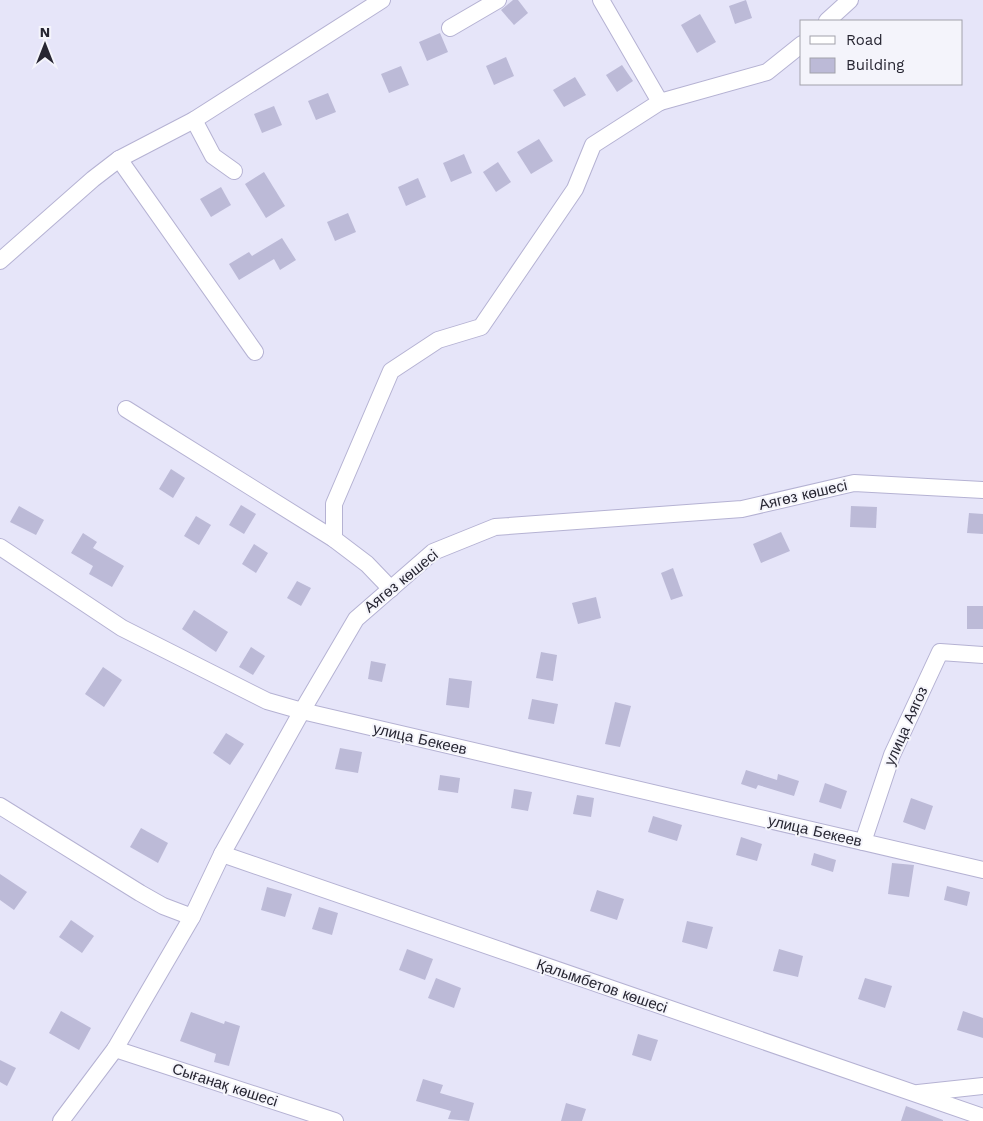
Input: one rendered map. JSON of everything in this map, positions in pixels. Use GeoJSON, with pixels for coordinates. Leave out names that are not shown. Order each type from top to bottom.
{"type":"FeatureCollection","features":[{"type":"Feature","properties":{"kind":"street"},"geometry":{"type":"LineString","coordinates":[[0,261],[93,179],[119,159],[194,120],[382,0]]}},
{"type":"Feature","properties":{"kind":"street"},"geometry":{"type":"LineString","coordinates":[[450,28],[498,0]]}},
{"type":"Feature","properties":{"kind":"street"},"geometry":{"type":"LineString","coordinates":[[601,0],[660,102]]}},
{"type":"Feature","properties":{"kind":"street"},"geometry":{"type":"LineString","coordinates":[[828,20],[850,0]]}},
{"type":"Feature","properties":{"kind":"street"},"geometry":{"type":"LineString","coordinates":[[334,539],[334,504],[391,371],[438,340],[481,328],[575,189],[593,145],[660,102],[767,72],[800,46]]}},
{"type":"Feature","properties":{"kind":"street"},"geometry":{"type":"LineString","coordinates":[[194,120],[213,156],[234,171]]}},
{"type":"Feature","properties":{"kind":"street"},"geometry":{"type":"LineString","coordinates":[[119,159],[256,352]]}},
{"type":"Feature","properties":{"kind":"street"},"geometry":{"type":"LineString","coordinates":[[126,410],[334,539],[367,564],[390,589]]}},
{"type":"Feature","properties":{"kind":"street","name":"Аягөз көшесі"},"geometry":{"type":"LineString","coordinates":[[302,711],[356,619],[432,552],[495,527],[742,509],[854,483],[983,490]]}},
{"type":"Feature","properties":{"kind":"street"},"geometry":{"type":"LineString","coordinates":[[0,547],[122,628],[267,701],[302,711],[222,854],[192,918],[115,1049],[61,1121]]}},
{"type":"Feature","properties":{"kind":"street","name":"улица Аягоз"},"geometry":{"type":"LineString","coordinates":[[863,842],[892,755],[940,652],[983,656]]}},
{"type":"Feature","properties":{"kind":"street","name":"улица Бекеев"},"geometry":{"type":"LineString","coordinates":[[302,711],[983,870]]}},
{"type":"Feature","properties":{"kind":"street"},"geometry":{"type":"LineString","coordinates":[[0,806],[140,893],[163,906],[192,918]]}},
{"type":"Feature","properties":{"kind":"street","name":"Қалымбетов көшесі"},"geometry":{"type":"LineString","coordinates":[[222,854],[983,1117]]}},
{"type":"Feature","properties":{"kind":"street","name":"Сығанақ көшесі"},"geometry":{"type":"LineString","coordinates":[[115,1049],[335,1121]]}},
{"type":"Feature","properties":{"kind":"street"},"geometry":{"type":"LineString","coordinates":[[913,1093],[983,1086]]}},
{"type":"Feature","properties":{"kind":"building"},"geometry":{"type":"Polygon","coordinates":[[[513,0],[518,0],[528,13],[514,25],[501,10],[513,0]]]}},
{"type":"Feature","properties":{"kind":"building"},"geometry":{"type":"Polygon","coordinates":[[[746,0],[752,18],[735,24],[729,6],[746,0]]]}},
{"type":"Feature","properties":{"kind":"building"},"geometry":{"type":"Polygon","coordinates":[[[700,14],[716,42],[697,53],[681,25],[700,14]]]}},
{"type":"Feature","properties":{"kind":"building"},"geometry":{"type":"Polygon","coordinates":[[[440,33],[448,52],[427,61],[419,42],[440,33]]]}},
{"type":"Feature","properties":{"kind":"building"},"geometry":{"type":"Polygon","coordinates":[[[506,57],[514,76],[494,85],[486,66],[506,57]]]}},
{"type":"Feature","properties":{"kind":"building"},"geometry":{"type":"Polygon","coordinates":[[[622,65],[633,81],[617,92],[606,75],[622,65]]]}},
{"type":"Feature","properties":{"kind":"building"},"geometry":{"type":"Polygon","coordinates":[[[401,66],[409,85],[389,93],[381,74],[401,66]]]}},
{"type":"Feature","properties":{"kind":"building"},"geometry":{"type":"Polygon","coordinates":[[[575,77],[586,95],[564,107],[553,90],[575,77]]]}},
{"type":"Feature","properties":{"kind":"building"},"geometry":{"type":"Polygon","coordinates":[[[328,93],[336,112],[316,120],[308,101],[328,93]]]}},
{"type":"Feature","properties":{"kind":"building"},"geometry":{"type":"Polygon","coordinates":[[[274,106],[282,125],[262,133],[254,114],[274,106]]]}},
{"type":"Feature","properties":{"kind":"building"},"geometry":{"type":"Polygon","coordinates":[[[539,139],[553,161],[531,174],[517,152],[539,139]]]}},
{"type":"Feature","properties":{"kind":"building"},"geometry":{"type":"Polygon","coordinates":[[[464,154],[472,173],[451,182],[443,163],[464,154]]]}},
{"type":"Feature","properties":{"kind":"building"},"geometry":{"type":"Polygon","coordinates":[[[498,162],[511,182],[496,192],[483,172],[498,162]]]}},
{"type":"Feature","properties":{"kind":"building"},"geometry":{"type":"Polygon","coordinates":[[[264,172],[285,206],[266,218],[245,184],[264,172]]]}},
{"type":"Feature","properties":{"kind":"building"},"geometry":{"type":"Polygon","coordinates":[[[418,178],[426,197],[406,206],[398,187],[418,178]]]}},
{"type":"Feature","properties":{"kind":"building"},"geometry":{"type":"Polygon","coordinates":[[[221,187],[231,205],[211,217],[200,199],[221,187]]]}},
{"type":"Feature","properties":{"kind":"building"},"geometry":{"type":"Polygon","coordinates":[[[348,213],[356,232],[335,241],[327,222],[348,213]]]}},
{"type":"Feature","properties":{"kind":"building"},"geometry":{"type":"Polygon","coordinates":[[[282,238],[296,260],[280,270],[274,259],[239,280],[229,264],[249,252],[252,256],[282,238]]]}},
{"type":"Feature","properties":{"kind":"building"},"geometry":{"type":"Polygon","coordinates":[[[171,469],[185,478],[173,498],[159,489],[171,469]]]}},
{"type":"Feature","properties":{"kind":"building"},"geometry":{"type":"Polygon","coordinates":[[[241,505],[256,514],[244,534],[229,525],[241,505]]]}},
{"type":"Feature","properties":{"kind":"building"},"geometry":{"type":"Polygon","coordinates":[[[19,506],[44,520],[36,535],[10,522],[19,506]]]}},
{"type":"Feature","properties":{"kind":"building"},"geometry":{"type":"Polygon","coordinates":[[[851,506],[877,507],[876,528],[850,527],[851,506]]]}},
{"type":"Feature","properties":{"kind":"building"},"geometry":{"type":"Polygon","coordinates":[[[969,513],[983,514],[983,534],[967,533],[969,513]]]}},
{"type":"Feature","properties":{"kind":"building"},"geometry":{"type":"Polygon","coordinates":[[[196,516],[211,525],[199,545],[184,536],[196,516]]]}},
{"type":"Feature","properties":{"kind":"building"},"geometry":{"type":"Polygon","coordinates":[[[781,532],[790,551],[761,563],[753,544],[781,532]]]}},
{"type":"Feature","properties":{"kind":"building"},"geometry":{"type":"Polygon","coordinates":[[[83,533],[97,542],[93,548],[124,566],[112,587],[89,574],[93,566],[71,553],[83,533]]]}},
{"type":"Feature","properties":{"kind":"building"},"geometry":{"type":"Polygon","coordinates":[[[254,544],[268,553],[256,573],[242,564],[254,544]]]}},
{"type":"Feature","properties":{"kind":"building"},"geometry":{"type":"Polygon","coordinates":[[[673,568],[683,596],[671,600],[661,573],[673,568]]]}},
{"type":"Feature","properties":{"kind":"building"},"geometry":{"type":"Polygon","coordinates":[[[297,581],[311,588],[301,606],[287,598],[297,581]]]}},
{"type":"Feature","properties":{"kind":"building"},"geometry":{"type":"Polygon","coordinates":[[[596,597],[601,618],[578,624],[572,603],[596,597]]]}},
{"type":"Feature","properties":{"kind":"building"},"geometry":{"type":"Polygon","coordinates":[[[967,606],[983,606],[983,629],[967,629],[967,606]]]}},
{"type":"Feature","properties":{"kind":"building"},"geometry":{"type":"Polygon","coordinates":[[[194,610],[228,632],[216,652],[182,629],[194,610]]]}},
{"type":"Feature","properties":{"kind":"building"},"geometry":{"type":"Polygon","coordinates":[[[251,647],[265,656],[253,675],[239,667],[251,647]]]}},
{"type":"Feature","properties":{"kind":"building"},"geometry":{"type":"Polygon","coordinates":[[[541,652],[557,655],[553,681],[536,678],[541,652]]]}},
{"type":"Feature","properties":{"kind":"building"},"geometry":{"type":"Polygon","coordinates":[[[371,661],[386,664],[382,682],[368,679],[371,661]]]}},
{"type":"Feature","properties":{"kind":"building"},"geometry":{"type":"Polygon","coordinates":[[[103,667],[122,680],[104,707],[85,694],[103,667]]]}},
{"type":"Feature","properties":{"kind":"building"},"geometry":{"type":"Polygon","coordinates":[[[449,678],[472,681],[469,708],[446,705],[449,678]]]}},
{"type":"Feature","properties":{"kind":"building"},"geometry":{"type":"Polygon","coordinates":[[[532,699],[558,704],[554,724],[528,719],[532,699]]]}},
{"type":"Feature","properties":{"kind":"building"},"geometry":{"type":"Polygon","coordinates":[[[615,702],[631,706],[620,747],[605,744],[615,702]]]}},
{"type":"Feature","properties":{"kind":"building"},"geometry":{"type":"Polygon","coordinates":[[[226,733],[244,744],[230,765],[213,753],[226,733]]]}},
{"type":"Feature","properties":{"kind":"building"},"geometry":{"type":"Polygon","coordinates":[[[340,748],[362,752],[358,773],[335,769],[340,748]]]}},
{"type":"Feature","properties":{"kind":"building"},"geometry":{"type":"Polygon","coordinates":[[[746,770],[777,780],[778,774],[799,781],[794,796],[758,785],[756,789],[741,784],[746,770]]]}},
{"type":"Feature","properties":{"kind":"building"},"geometry":{"type":"Polygon","coordinates":[[[440,775],[460,778],[458,793],[438,790],[440,775]]]}},
{"type":"Feature","properties":{"kind":"building"},"geometry":{"type":"Polygon","coordinates":[[[825,783],[847,791],[841,809],[819,802],[825,783]]]}},
{"type":"Feature","properties":{"kind":"building"},"geometry":{"type":"Polygon","coordinates":[[[514,789],[532,792],[528,811],[511,808],[514,789]]]}},
{"type":"Feature","properties":{"kind":"building"},"geometry":{"type":"Polygon","coordinates":[[[577,795],[594,798],[591,817],[573,814],[577,795]]]}},
{"type":"Feature","properties":{"kind":"building"},"geometry":{"type":"Polygon","coordinates":[[[911,798],[933,806],[925,830],[903,822],[911,798]]]}},
{"type":"Feature","properties":{"kind":"building"},"geometry":{"type":"Polygon","coordinates":[[[653,816],[682,825],[677,841],[648,832],[653,816]]]}},
{"type":"Feature","properties":{"kind":"building"},"geometry":{"type":"Polygon","coordinates":[[[141,828],[168,843],[158,863],[130,847],[141,828]]]}},
{"type":"Feature","properties":{"kind":"building"},"geometry":{"type":"Polygon","coordinates":[[[741,837],[762,844],[757,861],[736,855],[741,837]]]}},
{"type":"Feature","properties":{"kind":"building"},"geometry":{"type":"Polygon","coordinates":[[[814,853],[836,860],[833,872],[811,865],[814,853]]]}},
{"type":"Feature","properties":{"kind":"building"},"geometry":{"type":"Polygon","coordinates":[[[892,863],[914,865],[909,897],[888,894],[892,863]]]}},
{"type":"Feature","properties":{"kind":"building"},"geometry":{"type":"Polygon","coordinates":[[[0,874],[27,892],[14,910],[0,900],[0,874]]]}},
{"type":"Feature","properties":{"kind":"building"},"geometry":{"type":"Polygon","coordinates":[[[947,886],[970,892],[967,906],[944,900],[947,886]]]}},
{"type":"Feature","properties":{"kind":"building"},"geometry":{"type":"Polygon","coordinates":[[[267,887],[292,894],[285,917],[261,910],[267,887]]]}},
{"type":"Feature","properties":{"kind":"building"},"geometry":{"type":"Polygon","coordinates":[[[597,890],[624,899],[617,920],[590,911],[597,890]]]}},
{"type":"Feature","properties":{"kind":"building"},"geometry":{"type":"Polygon","coordinates":[[[319,907],[338,913],[332,935],[312,929],[319,907]]]}},
{"type":"Feature","properties":{"kind":"building"},"geometry":{"type":"Polygon","coordinates":[[[71,920],[94,936],[82,953],[59,937],[71,920]]]}},
{"type":"Feature","properties":{"kind":"building"},"geometry":{"type":"Polygon","coordinates":[[[687,921],[713,927],[707,949],[682,942],[687,921]]]}},
{"type":"Feature","properties":{"kind":"building"},"geometry":{"type":"Polygon","coordinates":[[[407,949],[433,959],[425,980],[399,970],[407,949]]]}},
{"type":"Feature","properties":{"kind":"building"},"geometry":{"type":"Polygon","coordinates":[[[779,949],[803,956],[798,977],[773,971],[779,949]]]}},
{"type":"Feature","properties":{"kind":"building"},"geometry":{"type":"Polygon","coordinates":[[[436,978],[461,988],[454,1008],[428,998],[436,978]]]}},
{"type":"Feature","properties":{"kind":"building"},"geometry":{"type":"Polygon","coordinates":[[[865,978],[892,986],[885,1008],[858,999],[865,978]]]}},
{"type":"Feature","properties":{"kind":"building"},"geometry":{"type":"Polygon","coordinates":[[[61,1011],[91,1028],[79,1050],[49,1033],[61,1011]]]}},
{"type":"Feature","properties":{"kind":"building"},"geometry":{"type":"Polygon","coordinates":[[[963,1011],[983,1018],[983,1038],[957,1030],[963,1011]]]}},
{"type":"Feature","properties":{"kind":"building"},"geometry":{"type":"Polygon","coordinates":[[[191,1012],[224,1024],[225,1021],[240,1026],[229,1066],[214,1062],[216,1054],[180,1041],[191,1012]]]}},
{"type":"Feature","properties":{"kind":"building"},"geometry":{"type":"Polygon","coordinates":[[[638,1034],[658,1040],[651,1061],[632,1055],[638,1034]]]}},
{"type":"Feature","properties":{"kind":"building"},"geometry":{"type":"Polygon","coordinates":[[[0,1060],[16,1068],[7,1086],[0,1082],[0,1060]]]}},
{"type":"Feature","properties":{"kind":"building"},"geometry":{"type":"Polygon","coordinates":[[[423,1079],[443,1085],[440,1093],[474,1103],[469,1121],[448,1119],[451,1111],[416,1101],[423,1079]]]}},
{"type":"Feature","properties":{"kind":"building"},"geometry":{"type":"Polygon","coordinates":[[[566,1103],[586,1109],[582,1121],[561,1121],[566,1103]]]}},
{"type":"Feature","properties":{"kind":"building"},"geometry":{"type":"Polygon","coordinates":[[[906,1106],[943,1120],[943,1121],[901,1121],[906,1106]]]}}]}
